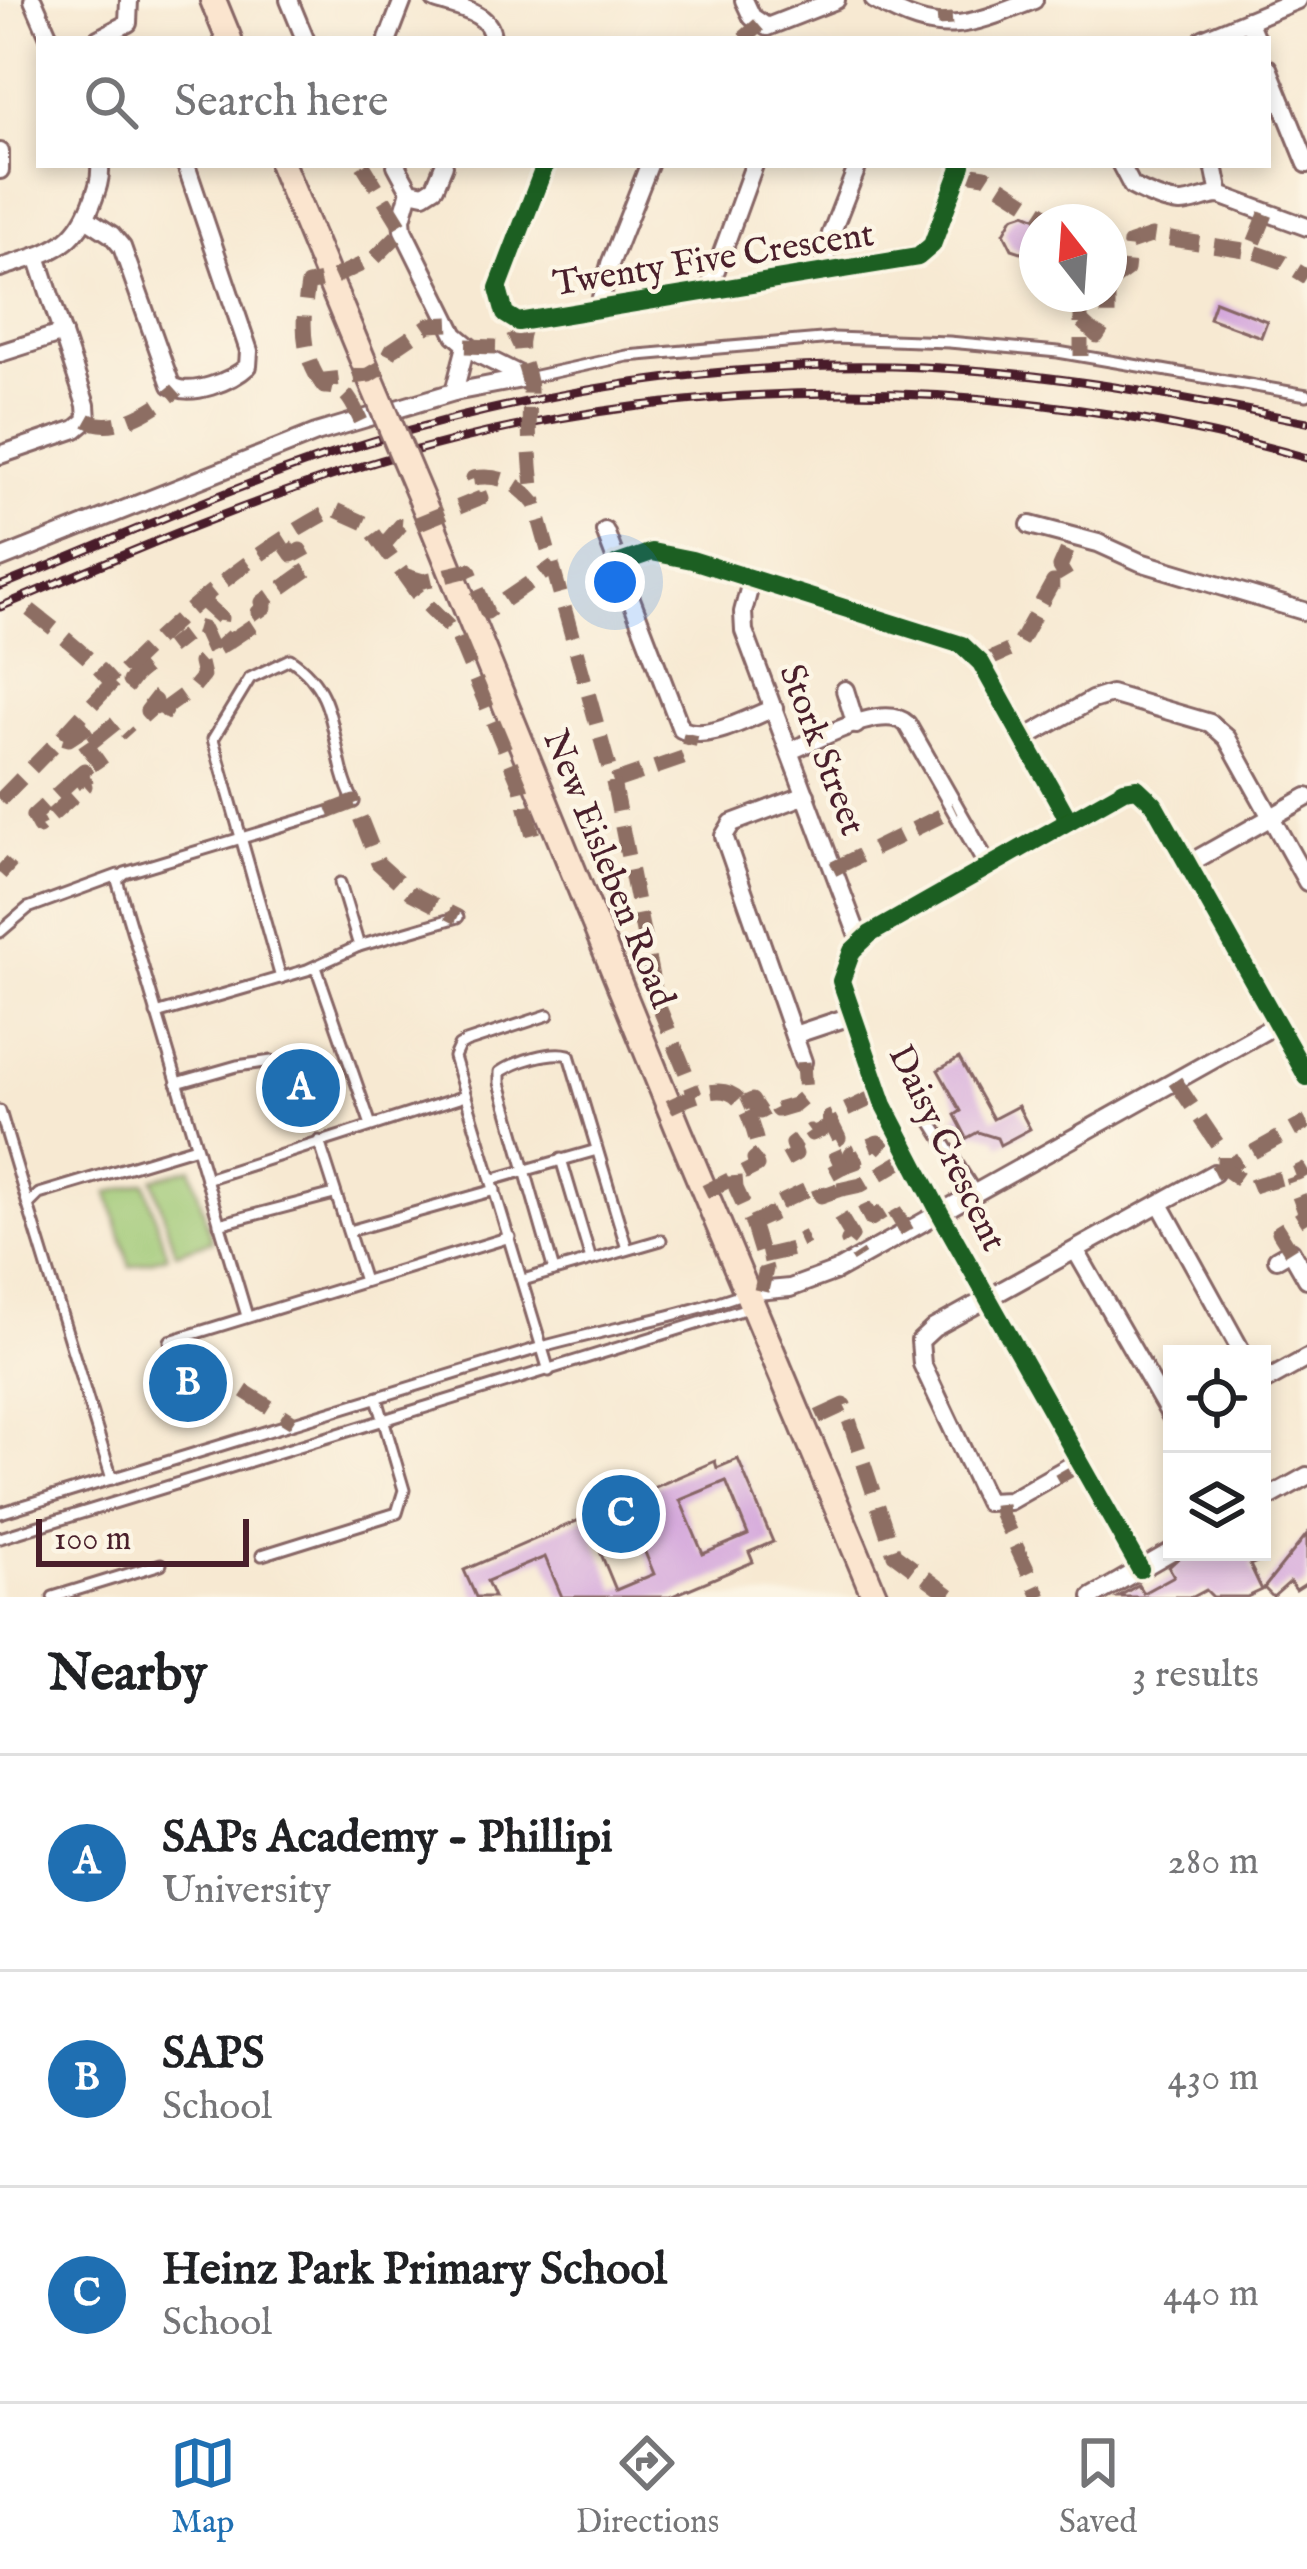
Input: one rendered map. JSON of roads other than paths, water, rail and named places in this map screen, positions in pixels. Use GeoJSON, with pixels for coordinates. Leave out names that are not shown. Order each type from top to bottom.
{"type":"FeatureCollection","features":[{"type":"Feature","properties":{"kind":"main road"},"geometry":{"type":"LineString","coordinates":[[213,0],[228,36]]}},
{"type":"Feature","properties":{"kind":"main road","name":"New Eisleben Road"},"geometry":{"type":"LineString","coordinates":[[283,168],[756,1297],[875,1597]]}},
{"type":"Feature","properties":{"kind":"street"},"geometry":{"type":"LineString","coordinates":[[33,0],[49,36]]}},
{"type":"Feature","properties":{"kind":"street"},"geometry":{"type":"LineString","coordinates":[[104,36],[128,23],[129,0]]}},
{"type":"Feature","properties":{"kind":"street"},"geometry":{"type":"LineString","coordinates":[[289,0],[303,36]]}},
{"type":"Feature","properties":{"kind":"street"},"geometry":{"type":"LineString","coordinates":[[389,36],[403,0]]}},
{"type":"Feature","properties":{"kind":"street"},"geometry":{"type":"LineString","coordinates":[[435,0],[485,19],[492,36]]}},
{"type":"Feature","properties":{"kind":"street"},"geometry":{"type":"LineString","coordinates":[[744,0],[752,17],[766,27],[836,0]]}},
{"type":"Feature","properties":{"kind":"street"},"geometry":{"type":"LineString","coordinates":[[874,0],[946,33],[1034,0]]}},
{"type":"Feature","properties":{"kind":"street"},"geometry":{"type":"LineString","coordinates":[[1211,36],[1295,0]]}},
{"type":"Feature","properties":{"kind":"street"},"geometry":{"type":"LineString","coordinates":[[1248,20],[1255,36]]}},
{"type":"Feature","properties":{"kind":"street"},"geometry":{"type":"LineString","coordinates":[[1271,75],[1307,164]]}},
{"type":"Feature","properties":{"kind":"street"},"geometry":{"type":"LineString","coordinates":[[0,152],[0,170]]}},
{"type":"Feature","properties":{"kind":"street"},"geometry":{"type":"LineString","coordinates":[[0,268],[68,243],[86,218],[100,168]]}},
{"type":"Feature","properties":{"kind":"street"},"geometry":{"type":"LineString","coordinates":[[86,218],[122,247],[171,385],[188,391],[236,375],[248,366],[249,351],[187,168]]}},
{"type":"Feature","properties":{"kind":"street"},"geometry":{"type":"LineString","coordinates":[[398,168],[410,191],[403,230],[448,324],[466,346],[526,379]]}},
{"type":"Feature","properties":{"kind":"street"},"geometry":{"type":"LineString","coordinates":[[410,191],[430,192],[442,168]]}},
{"type":"Feature","properties":{"kind":"street","name":"Twenty Five Crescent"},"geometry":{"type":"LineString","coordinates":[[544,168],[498,288],[500,305],[518,322],[925,254],[961,168]]}},
{"type":"Feature","properties":{"kind":"street","name":"Twenty Five Crescent"},"geometry":{"type":"LineString","coordinates":[[598,309],[610,264],[648,168]]}},
{"type":"Feature","properties":{"kind":"street"},"geometry":{"type":"LineString","coordinates":[[708,292],[753,168]]}},
{"type":"Feature","properties":{"kind":"street"},"geometry":{"type":"LineString","coordinates":[[822,273],[831,234],[857,168]]}},
{"type":"Feature","properties":{"kind":"street"},"geometry":{"type":"LineString","coordinates":[[1123,168],[1132,185],[1168,200],[1183,203],[1220,195],[1307,227]]}},
{"type":"Feature","properties":{"kind":"street"},"geometry":{"type":"LineString","coordinates":[[1215,168],[1220,195]]}},
{"type":"Feature","properties":{"kind":"street"},"geometry":{"type":"LineString","coordinates":[[0,455],[76,429],[87,420],[37,256]]}},
{"type":"Feature","properties":{"kind":"street"},"geometry":{"type":"LineString","coordinates":[[0,353],[62,333]]}},
{"type":"Feature","properties":{"kind":"street"},"geometry":{"type":"LineString","coordinates":[[454,392],[466,346]]}},
{"type":"Feature","properties":{"kind":"street"},"geometry":{"type":"LineString","coordinates":[[0,559],[302,438],[454,392],[526,379]]}},
{"type":"Feature","properties":{"kind":"street"},"geometry":{"type":"LineString","coordinates":[[1030,526],[1098,543],[1140,562],[1307,612]]}},
{"type":"Feature","properties":{"kind":"street"},"geometry":{"type":"LineString","coordinates":[[605,531],[685,732],[705,733],[774,708]]}},
{"type":"Feature","properties":{"kind":"street"},"geometry":{"type":"LineString","coordinates":[[617,564],[652,552],[752,578],[971,650],[1069,821]]}},
{"type":"Feature","properties":{"kind":"street","name":"Stork Street"},"geometry":{"type":"LineString","coordinates":[[752,578],[742,623],[860,941]]}},
{"type":"Feature","properties":{"kind":"street"},"geometry":{"type":"LineString","coordinates":[[845,690],[856,725]]}},
{"type":"Feature","properties":{"kind":"street"},"geometry":{"type":"LineString","coordinates":[[1023,739],[1102,695],[1148,702],[1217,727],[1307,882]]}},
{"type":"Feature","properties":{"kind":"street"},"geometry":{"type":"LineString","coordinates":[[790,751],[882,715],[904,720],[988,866]]}},
{"type":"Feature","properties":{"kind":"street"},"geometry":{"type":"LineString","coordinates":[[860,941],[1124,790],[1137,788],[1149,797],[1307,1077]]}},
{"type":"Feature","properties":{"kind":"street"},"geometry":{"type":"LineString","coordinates":[[803,1062],[724,836],[732,823],[806,795]]}},
{"type":"Feature","properties":{"kind":"street"},"geometry":{"type":"LineString","coordinates":[[1188,864],[1307,797]]}},
{"type":"Feature","properties":{"kind":"street","name":"Daisy Crescent"},"geometry":{"type":"LineString","coordinates":[[860,941],[842,973],[842,989],[892,1122],[1140,1569]]}},
{"type":"Feature","properties":{"kind":"street"},"geometry":{"type":"LineString","coordinates":[[794,1035],[851,1016]]}},
{"type":"Feature","properties":{"kind":"street"},"geometry":{"type":"LineString","coordinates":[[756,1297],[836,1271],[1277,1024]]}},
{"type":"Feature","properties":{"kind":"street"},"geometry":{"type":"LineString","coordinates":[[1079,1461],[1009,1501],[993,1504],[982,1495],[919,1349],[920,1341],[934,1328],[1214,1174]]}},
{"type":"Feature","properties":{"kind":"street"},"geometry":{"type":"LineString","coordinates":[[1160,1204],[1238,1345]]}},
{"type":"Feature","properties":{"kind":"street"},"geometry":{"type":"LineString","coordinates":[[1076,1251],[1163,1402]]}},
{"type":"Feature","properties":{"kind":"street"},"geometry":{"type":"LineString","coordinates":[[1277,1258],[1291,1251],[1307,1279]]}},
{"type":"Feature","properties":{"kind":"street"},"geometry":{"type":"LineString","coordinates":[[1271,1378],[1307,1358]]}},
{"type":"Feature","properties":{"kind":"street"},"geometry":{"type":"LineString","coordinates":[[1271,1496],[1307,1476]]}},
{"type":"Feature","properties":{"kind":"street"},"geometry":{"type":"LineString","coordinates":[[1092,1597],[1163,1556]]}},
{"type":"Feature","properties":{"kind":"lane"},"geometry":{"type":"LineString","coordinates":[[526,379],[627,356],[833,338],[1058,352],[1307,395]]}},
{"type":"Feature","properties":{"kind":"lane"},"geometry":{"type":"LineString","coordinates":[[281,977],[213,739],[250,678],[290,659],[312,674],[332,718],[344,783],[354,802]]}},
{"type":"Feature","properties":{"kind":"lane"},"geometry":{"type":"LineString","coordinates":[[0,932],[28,908],[121,874],[328,812]]}},
{"type":"Feature","properties":{"kind":"lane"},"geometry":{"type":"LineString","coordinates":[[121,874],[117,883],[247,1316]]}},
{"type":"Feature","properties":{"kind":"lane"},"geometry":{"type":"LineString","coordinates":[[340,884],[359,946]]}},
{"type":"Feature","properties":{"kind":"lane"},"geometry":{"type":"LineString","coordinates":[[156,1014],[316,967],[359,946],[458,917]]}},
{"type":"Feature","properties":{"kind":"lane"},"geometry":{"type":"LineString","coordinates":[[316,967],[371,1125]]}},
{"type":"Feature","properties":{"kind":"lane"},"geometry":{"type":"LineString","coordinates":[[548,1015],[459,1046],[454,1057],[549,1371]]}},
{"type":"Feature","properties":{"kind":"lane"},"geometry":{"type":"LineString","coordinates":[[554,1270],[499,1076],[512,1065],[554,1053],[566,1053],[571,1060],[627,1250]]}},
{"type":"Feature","properties":{"kind":"lane"},"geometry":{"type":"LineString","coordinates":[[177,1083],[272,1061]]}},
{"type":"Feature","properties":{"kind":"lane"},"geometry":{"type":"LineString","coordinates":[[206,1179],[465,1096]]}},
{"type":"Feature","properties":{"kind":"lane"},"geometry":{"type":"LineString","coordinates":[[0,1112],[112,1479]]}},
{"type":"Feature","properties":{"kind":"lane"},"geometry":{"type":"LineString","coordinates":[[932,1123],[976,1193]]}},
{"type":"Feature","properties":{"kind":"lane"},"geometry":{"type":"LineString","coordinates":[[319,1141],[364,1281]]}},
{"type":"Feature","properties":{"kind":"lane"},"geometry":{"type":"LineString","coordinates":[[28,1205],[39,1194],[196,1147]]}},
{"type":"Feature","properties":{"kind":"lane"},"geometry":{"type":"LineString","coordinates":[[349,1231],[493,1185],[525,1169],[597,1150]]}},
{"type":"Feature","properties":{"kind":"lane"},"geometry":{"type":"LineString","coordinates":[[561,1159],[591,1260]]}},
{"type":"Feature","properties":{"kind":"lane"},"geometry":{"type":"LineString","coordinates":[[219,1224],[334,1193]]}},
{"type":"Feature","properties":{"kind":"lane"},"geometry":{"type":"LineString","coordinates":[[170,1341],[510,1238]]}},
{"type":"Feature","properties":{"kind":"lane"},"geometry":{"type":"LineString","coordinates":[[523,1280],[662,1240]]}},
{"type":"Feature","properties":{"kind":"lane"},"geometry":{"type":"LineString","coordinates":[[0,1513],[542,1347],[756,1297]]}},
{"type":"Feature","properties":{"kind":"lane"},"geometry":{"type":"LineString","coordinates":[[0,1538],[650,1339],[756,1297]]}},
{"type":"Feature","properties":{"kind":"lane"},"geometry":{"type":"LineString","coordinates":[[646,1323],[650,1339]]}},
{"type":"Feature","properties":{"kind":"lane"},"geometry":{"type":"LineString","coordinates":[[262,1555],[397,1514],[404,1490],[377,1398]]}},
{"type":"Feature","properties":{"kind":"lane"},"geometry":{"type":"LineString","coordinates":[[161,1463],[166,1485]]}},
{"type":"Feature","properties":{"kind":"lane"},"geometry":{"type":"LineString","coordinates":[[53,1597],[161,1564]]}},
{"type":"Feature","properties":{"kind":"railway"},"geometry":{"type":"LineString","coordinates":[[0,586],[232,491],[373,441],[522,403],[675,377],[830,366],[984,371],[1106,386],[1307,422]]}},
{"type":"Feature","properties":{"kind":"railway"},"geometry":{"type":"LineString","coordinates":[[0,607],[189,528],[333,475],[497,431],[612,410],[729,397],[845,393],[961,397],[1077,409],[1307,458]]}},
{"type":"Feature","properties":{"kind":"place","name":"SAPs Academy - Phillipi"},"geometry":{"type":"Point","coordinates":[301,1088]}},
{"type":"Feature","properties":{"kind":"place","name":"SAPS"},"geometry":{"type":"Point","coordinates":[188,1383]}},
{"type":"Feature","properties":{"kind":"place","name":"Heinz Park Primary School"},"geometry":{"type":"Point","coordinates":[621,1514]}}]}
